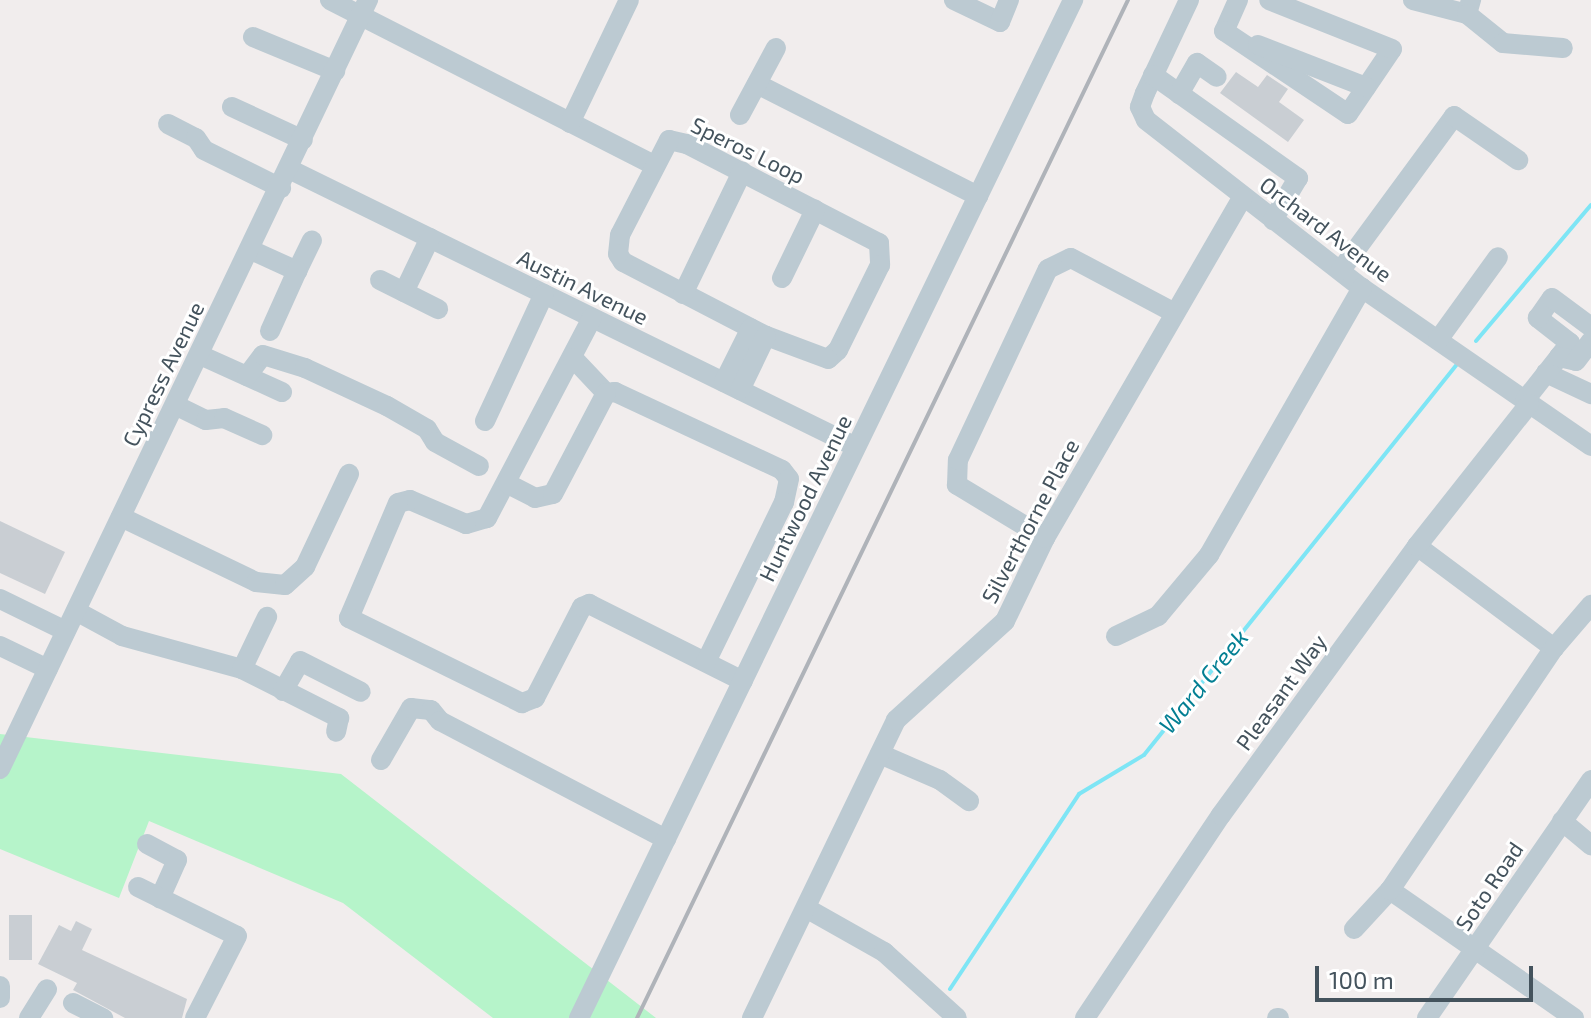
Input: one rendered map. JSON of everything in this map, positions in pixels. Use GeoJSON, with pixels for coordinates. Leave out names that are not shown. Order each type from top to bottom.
{"type":"FeatureCollection","features":[{"type":"Feature","properties":{"kind":"street"},"geometry":{"type":"LineString","coordinates":[[330,0],[364,8],[570,123],[654,165]]}},
{"type":"Feature","properties":{"kind":"street"},"geometry":{"type":"LineString","coordinates":[[570,123],[629,0]]}},
{"type":"Feature","properties":{"kind":"street"},"geometry":{"type":"LineString","coordinates":[[954,0],[1000,22],[1009,0]]}},
{"type":"Feature","properties":{"kind":"street","name":"Huntwood Avenue"},"geometry":{"type":"LineString","coordinates":[[579,1018],[1073,0]]}},
{"type":"Feature","properties":{"kind":"street","name":"Orchard Avenue"},"geometry":{"type":"LineString","coordinates":[[1189,0],[1140,107],[1146,120],[1362,288],[1591,446]]}},
{"type":"Feature","properties":{"kind":"street"},"geometry":{"type":"LineString","coordinates":[[1224,31],[1238,0]]}},
{"type":"Feature","properties":{"kind":"street"},"geometry":{"type":"LineString","coordinates":[[1224,31],[1348,114],[1392,49],[1269,0]]}},
{"type":"Feature","properties":{"kind":"street"},"geometry":{"type":"LineString","coordinates":[[1413,0],[1469,7],[1503,43],[1563,48]]}},
{"type":"Feature","properties":{"kind":"street","name":"Cypress Avenue"},"geometry":{"type":"LineString","coordinates":[[0,769],[6,738],[48,669],[281,188],[364,8]]}},
{"type":"Feature","properties":{"kind":"street"},"geometry":{"type":"LineString","coordinates":[[1224,31],[1366,87]]}},
{"type":"Feature","properties":{"kind":"street"},"geometry":{"type":"LineString","coordinates":[[253,37],[335,71]]}},
{"type":"Feature","properties":{"kind":"street"},"geometry":{"type":"LineString","coordinates":[[740,115],[776,48]]}},
{"type":"Feature","properties":{"kind":"street"},"geometry":{"type":"LineString","coordinates":[[1179,94],[1197,63],[1217,77]]}},
{"type":"Feature","properties":{"kind":"street"},"geometry":{"type":"LineString","coordinates":[[1153,75],[1298,178],[1273,220]]}},
{"type":"Feature","properties":{"kind":"street"},"geometry":{"type":"LineString","coordinates":[[757,84],[978,196]]}},
{"type":"Feature","properties":{"kind":"street"},"geometry":{"type":"LineString","coordinates":[[232,107],[303,140]]}},
{"type":"Feature","properties":{"kind":"street"},"geometry":{"type":"LineString","coordinates":[[1341,270],[1454,116],[1518,160]]}},
{"type":"Feature","properties":{"kind":"street"},"geometry":{"type":"LineString","coordinates":[[168,124],[196,138],[204,150],[281,188]]}},
{"type":"Feature","properties":{"kind":"street","name":"Speros Loop"},"geometry":{"type":"LineString","coordinates":[[677,140],[871,235],[879,243],[880,265],[838,350],[828,359],[759,332],[631,267],[618,254],[620,235],[654,165],[665,144],[677,140]]}},
{"type":"Feature","properties":{"kind":"street","name":"Austin Avenue"},"geometry":{"type":"LineString","coordinates":[[289,169],[856,447]]}},
{"type":"Feature","properties":{"kind":"street"},"geometry":{"type":"LineString","coordinates":[[683,294],[742,172]]}},
{"type":"Feature","properties":{"kind":"street","name":"Silverthorne Place"},"geometry":{"type":"LineString","coordinates":[[752,1018],[896,720],[914,698],[1005,621],[1045,538],[1173,312],[1243,197]]}},
{"type":"Feature","properties":{"kind":"street"},"geometry":{"type":"LineString","coordinates":[[782,278],[815,210]]}},
{"type":"Feature","properties":{"kind":"street"},"geometry":{"type":"LineString","coordinates":[[404,292],[430,238]]}},
{"type":"Feature","properties":{"kind":"street"},"geometry":{"type":"LineString","coordinates":[[270,331],[312,240]]}},
{"type":"Feature","properties":{"kind":"street"},"geometry":{"type":"LineString","coordinates":[[251,250],[297,271]]}},
{"type":"Feature","properties":{"kind":"street"},"geometry":{"type":"LineString","coordinates":[[1438,340],[1498,257]]}},
{"type":"Feature","properties":{"kind":"street"},"geometry":{"type":"LineString","coordinates":[[1045,538],[957,485],[958,460],[1048,269],[1071,258],[1173,312]]}},
{"type":"Feature","properties":{"kind":"street"},"geometry":{"type":"LineString","coordinates":[[380,280],[438,309]]}},
{"type":"Feature","properties":{"kind":"street"},"geometry":{"type":"LineString","coordinates":[[1116,636],[1158,616],[1209,555],[1362,288]]}},
{"type":"Feature","properties":{"kind":"street"},"geometry":{"type":"LineString","coordinates":[[485,421],[544,294]]}},
{"type":"Feature","properties":{"kind":"street"},"geometry":{"type":"LineString","coordinates":[[1553,365],[1570,343],[1538,318],[1552,298],[1591,327]]}},
{"type":"Feature","properties":{"kind":"street"},"geometry":{"type":"LineString","coordinates":[[592,318],[508,484],[487,518],[477,525],[410,500],[398,503],[348,609],[351,622],[522,703],[535,698],[582,607],[589,604],[743,681]]}},
{"type":"Feature","properties":{"kind":"street"},"geometry":{"type":"LineString","coordinates":[[732,386],[759,332]]}},
{"type":"Feature","properties":{"kind":"street"},"geometry":{"type":"LineString","coordinates":[[1553,365],[1576,361],[1591,341]]}},
{"type":"Feature","properties":{"kind":"street"},"geometry":{"type":"LineString","coordinates":[[200,355],[282,392]]}},
{"type":"Feature","properties":{"kind":"street"},"geometry":{"type":"LineString","coordinates":[[247,376],[263,355],[305,368],[387,406],[427,429],[435,442],[479,466]]}},
{"type":"Feature","properties":{"kind":"street"},"geometry":{"type":"LineString","coordinates":[[573,358],[585,376],[606,393],[615,392],[782,470],[789,479],[784,502],[706,662]]}},
{"type":"Feature","properties":{"kind":"street"},"geometry":{"type":"LineString","coordinates":[[1553,365],[1591,394]]}},
{"type":"Feature","properties":{"kind":"street","name":"Pleasant Way"},"geometry":{"type":"LineString","coordinates":[[1085,1018],[1221,815],[1553,365]]}},
{"type":"Feature","properties":{"kind":"street"},"geometry":{"type":"LineString","coordinates":[[508,484],[535,498],[553,494],[606,393]]}},
{"type":"Feature","properties":{"kind":"street"},"geometry":{"type":"LineString","coordinates":[[175,405],[206,420],[224,418],[262,435]]}},
{"type":"Feature","properties":{"kind":"street"},"geometry":{"type":"LineString","coordinates":[[121,517],[256,582],[285,585],[305,567],[349,474]]}},
{"type":"Feature","properties":{"kind":"street"},"geometry":{"type":"LineString","coordinates":[[1417,546],[1554,648]]}},
{"type":"Feature","properties":{"kind":"street"},"geometry":{"type":"LineString","coordinates":[[0,599],[66,631]]}},
{"type":"Feature","properties":{"kind":"street"},"geometry":{"type":"LineString","coordinates":[[1354,929],[1390,890],[1554,648],[1591,605]]}},
{"type":"Feature","properties":{"kind":"street"},"geometry":{"type":"LineString","coordinates":[[76,611],[122,636],[242,669],[339,718],[336,732]]}},
{"type":"Feature","properties":{"kind":"street"},"geometry":{"type":"LineString","coordinates":[[242,669],[267,617]]}},
{"type":"Feature","properties":{"kind":"street"},"geometry":{"type":"LineString","coordinates":[[0,646],[48,669]]}},
{"type":"Feature","properties":{"kind":"street"},"geometry":{"type":"LineString","coordinates":[[283,691],[300,661],[361,692]]}},
{"type":"Feature","properties":{"kind":"street"},"geometry":{"type":"LineString","coordinates":[[381,760],[411,708],[431,710],[440,721],[666,839]]}},
{"type":"Feature","properties":{"kind":"street"},"geometry":{"type":"LineString","coordinates":[[880,754],[940,780],[969,801]]}},
{"type":"Feature","properties":{"kind":"street","name":"Soto Road"},"geometry":{"type":"LineString","coordinates":[[1427,1018],[1591,780]]}},
{"type":"Feature","properties":{"kind":"street"},"geometry":{"type":"LineString","coordinates":[[1562,821],[1591,845]]}},
{"type":"Feature","properties":{"kind":"street"},"geometry":{"type":"LineString","coordinates":[[147,844],[177,860],[160,898]]}},
{"type":"Feature","properties":{"kind":"street"},"geometry":{"type":"LineString","coordinates":[[138,887],[237,936],[195,1018]]}},
{"type":"Feature","properties":{"kind":"street"},"geometry":{"type":"LineString","coordinates":[[1390,890],[1574,1018]]}},
{"type":"Feature","properties":{"kind":"street"},"geometry":{"type":"LineString","coordinates":[[806,908],[884,952],[957,1018]]}},
{"type":"Feature","properties":{"kind":"street"},"geometry":{"type":"LineString","coordinates":[[0,986],[0,998]]}},
{"type":"Feature","properties":{"kind":"street"},"geometry":{"type":"LineString","coordinates":[[29,1018],[47,989]]}},
{"type":"Feature","properties":{"kind":"street"},"geometry":{"type":"LineString","coordinates":[[73,1003],[103,1018]]}},
{"type":"Feature","properties":{"kind":"green space"},"geometry":{"type":"Polygon","coordinates":[[[0,734],[341,774],[656,1018],[493,1018],[343,903],[149,821],[119,898],[0,849],[0,734]]]}},
{"type":"Feature","properties":{"kind":"building"},"geometry":{"type":"Polygon","coordinates":[[[1236,72],[1258,87],[1267,75],[1288,89],[1279,102],[1304,120],[1288,142],[1220,93],[1236,72]]]}},
{"type":"Feature","properties":{"kind":"building"},"geometry":{"type":"Polygon","coordinates":[[[0,521],[65,552],[45,594],[0,573],[0,521]]]}},
{"type":"Feature","properties":{"kind":"building"},"geometry":{"type":"Polygon","coordinates":[[[9,915],[32,915],[32,960],[9,960],[9,915]]]}},
{"type":"Feature","properties":{"kind":"building"},"geometry":{"type":"Polygon","coordinates":[[[76,921],[92,929],[82,950],[187,999],[182,1018],[125,1018],[73,990],[77,983],[38,964],[59,925],[71,931],[76,921]]]}},
{"type":"Feature","properties":{"kind":"waterway","name":"Ward Creek"},"geometry":{"type":"LineString","coordinates":[[1476,341],[1591,205]]}},
{"type":"Feature","properties":{"kind":"waterway","name":"Ward Creek"},"geometry":{"type":"LineString","coordinates":[[950,989],[1079,794],[1144,755],[1456,366]]}},
{"type":"Feature","properties":{"kind":"railway"},"geometry":{"type":"LineString","coordinates":[[637,1018],[1128,0]]}}]}
